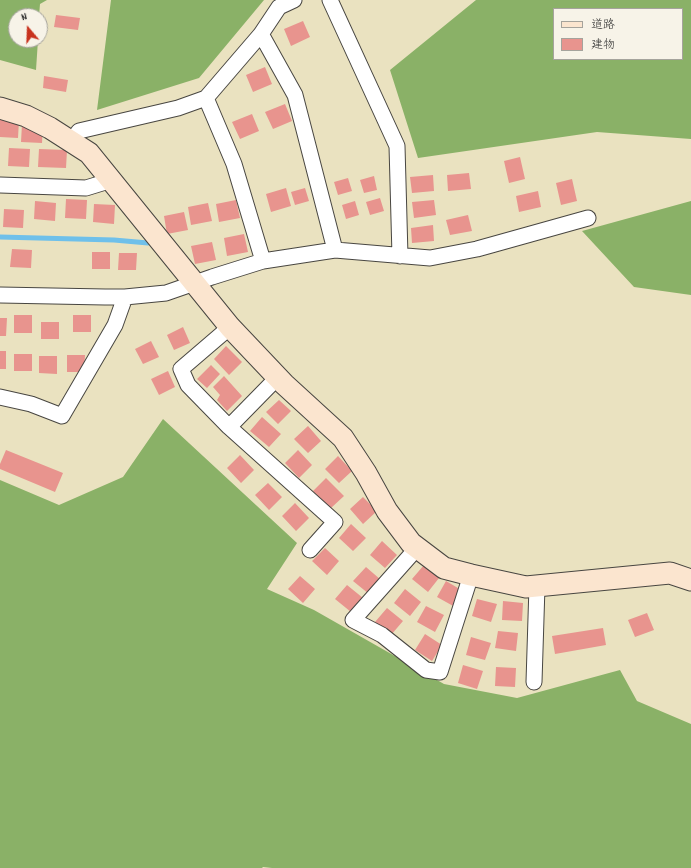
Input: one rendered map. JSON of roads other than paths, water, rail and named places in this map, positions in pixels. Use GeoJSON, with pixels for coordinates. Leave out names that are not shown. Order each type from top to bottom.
{"type":"FeatureCollection","features":[{"type":"Feature","properties":{"kind":"street"},"geometry":{"type":"LineString","coordinates":[[71,142],[79,131],[178,108],[206,98],[261,34],[278,7],[294,0]]}},
{"type":"Feature","properties":{"kind":"street"},"geometry":{"type":"LineString","coordinates":[[330,0],[396,146],[400,256]]}},
{"type":"Feature","properties":{"kind":"street"},"geometry":{"type":"LineString","coordinates":[[261,34],[295,95],[335,250]]}},
{"type":"Feature","properties":{"kind":"street"},"geometry":{"type":"LineString","coordinates":[[206,98],[234,164],[263,261]]}},
{"type":"Feature","properties":{"kind":"street"},"geometry":{"type":"LineString","coordinates":[[0,108],[32,119],[50,128],[89,153],[230,327],[277,378],[343,438],[366,473],[387,511],[411,543],[444,568],[471,576],[526,586],[670,572],[691,580]]}},
{"type":"Feature","properties":{"kind":"street"},"geometry":{"type":"LineString","coordinates":[[0,185],[86,188],[112,180]]}},
{"type":"Feature","properties":{"kind":"street"},"geometry":{"type":"LineString","coordinates":[[0,295],[125,297],[166,293],[263,261],[335,250],[430,258],[477,249],[588,218]]}},
{"type":"Feature","properties":{"kind":"street"},"geometry":{"type":"LineString","coordinates":[[0,397],[31,404],[62,416],[115,325],[125,297]]}},
{"type":"Feature","properties":{"kind":"street"},"geometry":{"type":"LineString","coordinates":[[230,327],[182,369],[188,385],[229,427],[334,522],[310,550]]}},
{"type":"Feature","properties":{"kind":"street"},"geometry":{"type":"LineString","coordinates":[[229,427],[277,378]]}},
{"type":"Feature","properties":{"kind":"street"},"geometry":{"type":"LineString","coordinates":[[417,548],[353,620],[382,635],[426,670],[440,672],[471,576]]}},
{"type":"Feature","properties":{"kind":"street"},"geometry":{"type":"LineString","coordinates":[[534,682],[537,586]]}},
{"type":"Feature","properties":{"kind":"waterway"},"geometry":{"type":"LineString","coordinates":[[0,237],[114,240],[148,243]]}}]}
